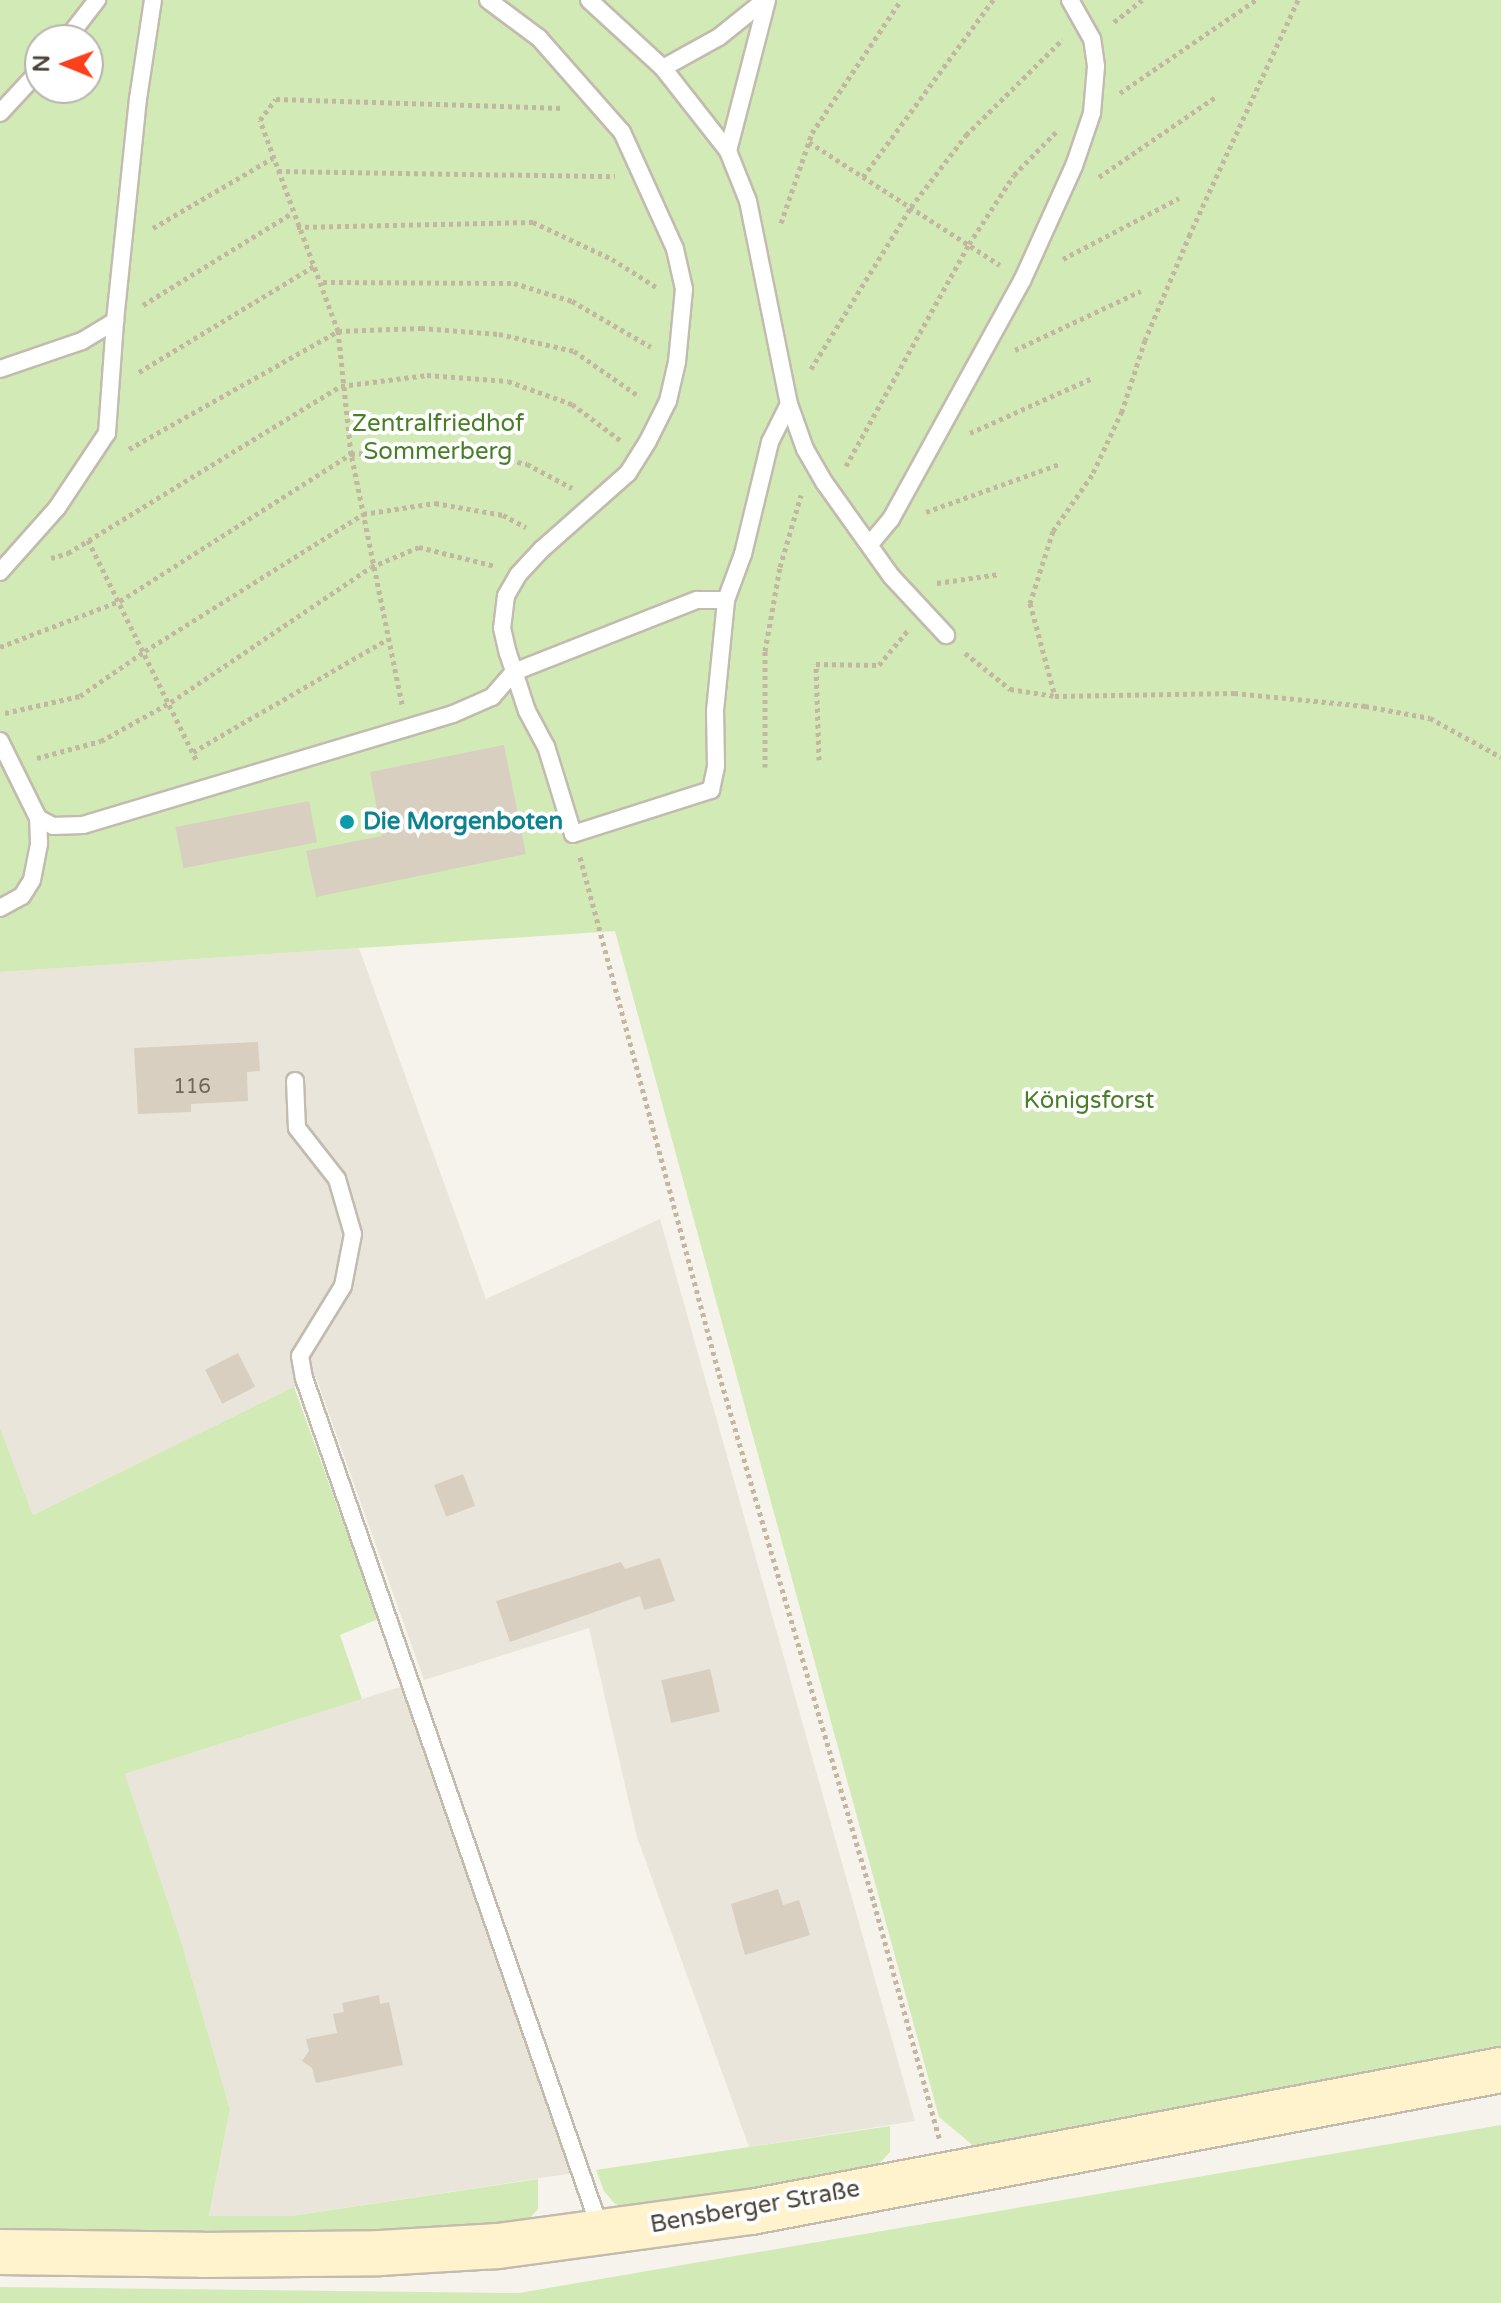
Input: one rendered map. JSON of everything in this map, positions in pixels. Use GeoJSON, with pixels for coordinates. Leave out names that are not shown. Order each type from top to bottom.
{"type":"FeatureCollection","features":[{"type":"Feature","properties":{"kind":"main road","name":"Bensberger Straße"},"geometry":{"type":"LineString","coordinates":[[0,2252],[203,2255],[380,2253],[498,2246],[751,2212],[1501,2070]]}},
{"type":"Feature","properties":{"kind":"lane"},"geometry":{"type":"LineString","coordinates":[[78,24],[97,0]]}},
{"type":"Feature","properties":{"kind":"lane"},"geometry":{"type":"LineString","coordinates":[[0,572],[80,477],[107,433],[138,99],[153,0]]}},
{"type":"Feature","properties":{"kind":"lane"},"geometry":{"type":"LineString","coordinates":[[488,0],[539,38],[622,132],[675,249],[684,289],[677,362],[662,413],[640,454],[628,473],[552,540],[518,575],[506,596],[502,628],[514,672],[527,711],[546,746],[573,834],[711,790],[716,766],[715,711],[726,600],[743,554],[770,442],[789,404]]}},
{"type":"Feature","properties":{"kind":"lane"},"geometry":{"type":"LineString","coordinates":[[589,0],[663,68],[728,151],[748,201],[789,404],[812,460],[903,588],[946,635]]}},
{"type":"Feature","properties":{"kind":"lane"},"geometry":{"type":"LineString","coordinates":[[663,68],[719,37],[766,0]]}},
{"type":"Feature","properties":{"kind":"lane"},"geometry":{"type":"LineString","coordinates":[[728,151],[766,0]]}},
{"type":"Feature","properties":{"kind":"lane"},"geometry":{"type":"LineString","coordinates":[[870,544],[884,528],[929,452],[970,371],[1022,281],[1057,205],[1092,113],[1096,66],[1092,39],[1070,0]]}},
{"type":"Feature","properties":{"kind":"lane"},"geometry":{"type":"LineString","coordinates":[[0,113],[24,87]]}},
{"type":"Feature","properties":{"kind":"lane"},"geometry":{"type":"LineString","coordinates":[[0,369],[82,341],[115,322]]}},
{"type":"Feature","properties":{"kind":"lane"},"geometry":{"type":"LineString","coordinates":[[38,818],[53,826],[83,825],[407,728],[492,697],[514,672],[697,600],[726,600]]}},
{"type":"Feature","properties":{"kind":"lane"},"geometry":{"type":"LineString","coordinates":[[0,741],[38,818],[39,843],[32,880],[22,896],[0,908]]}},
{"type":"Feature","properties":{"kind":"lane"},"geometry":{"type":"LineString","coordinates":[[295,1081],[297,1128],[337,1179],[353,1234],[343,1286],[300,1356],[304,1378],[602,2232]]}},
{"type":"Feature","properties":{"kind":"path"},"geometry":{"type":"LineString","coordinates":[[765,280],[809,142],[854,68],[901,0]]}},
{"type":"Feature","properties":{"kind":"path"},"geometry":{"type":"LineString","coordinates":[[863,177],[993,0]]}},
{"type":"Feature","properties":{"kind":"path"},"geometry":{"type":"LineString","coordinates":[[832,491],[969,244],[1014,175],[1051,135],[1092,113],[1256,0]]}},
{"type":"Feature","properties":{"kind":"path"},"geometry":{"type":"LineString","coordinates":[[1055,696],[1030,603],[1053,531],[1092,475],[1122,411],[1145,340],[1190,234],[1298,0]]}},
{"type":"Feature","properties":{"kind":"path"},"geometry":{"type":"LineString","coordinates":[[789,404],[911,207],[966,135],[1082,21]]}},
{"type":"Feature","properties":{"kind":"path"},"geometry":{"type":"LineString","coordinates":[[1057,205],[1217,96]]}},
{"type":"Feature","properties":{"kind":"path"},"geometry":{"type":"LineString","coordinates":[[407,728],[371,567],[351,454],[341,386],[338,331],[323,282],[297,227],[260,120],[276,99],[605,110]]}},
{"type":"Feature","properties":{"kind":"path"},"geometry":{"type":"LineString","coordinates":[[809,142],[1022,281],[1179,198]]}},
{"type":"Feature","properties":{"kind":"path"},"geometry":{"type":"LineString","coordinates":[[124,245],[273,158]]}},
{"type":"Feature","properties":{"kind":"path"},"geometry":{"type":"LineString","coordinates":[[278,171],[644,177]]}},
{"type":"Feature","properties":{"kind":"path"},"geometry":{"type":"LineString","coordinates":[[115,322],[292,213]]}},
{"type":"Feature","properties":{"kind":"path"},"geometry":{"type":"LineString","coordinates":[[297,227],[533,222],[612,259],[683,303]]}},
{"type":"Feature","properties":{"kind":"path"},"geometry":{"type":"LineString","coordinates":[[110,390],[316,265]]}},
{"type":"Feature","properties":{"kind":"path"},"geometry":{"type":"LineString","coordinates":[[323,282],[514,283],[572,301],[677,362]]}},
{"type":"Feature","properties":{"kind":"path"},"geometry":{"type":"LineString","coordinates":[[970,371],[1141,291]]}},
{"type":"Feature","properties":{"kind":"path"},"geometry":{"type":"LineString","coordinates":[[80,477],[338,331],[421,328],[499,334],[574,351],[662,413]]}},
{"type":"Feature","properties":{"kind":"path"},"geometry":{"type":"LineString","coordinates":[[41,561],[68,553],[341,386],[427,375],[508,381],[572,404],[640,454]]}},
{"type":"Feature","properties":{"kind":"path"},"geometry":{"type":"LineString","coordinates":[[929,452],[1090,379]]}},
{"type":"Feature","properties":{"kind":"path"},"geometry":{"type":"LineString","coordinates":[[0,647],[120,601],[351,454],[447,447],[527,464],[598,502]]}},
{"type":"Feature","properties":{"kind":"path"},"geometry":{"type":"LineString","coordinates":[[765,767],[765,651],[780,567],[812,460]]}},
{"type":"Feature","properties":{"kind":"path"},"geometry":{"type":"LineString","coordinates":[[884,528],[1059,464]]}},
{"type":"Feature","properties":{"kind":"path"},"geometry":{"type":"LineString","coordinates":[[0,714],[80,696],[145,651],[363,514],[435,503],[503,515],[552,540]]}},
{"type":"Feature","properties":{"kind":"path"},"geometry":{"type":"LineString","coordinates":[[88,540],[171,702],[210,787]]}},
{"type":"Feature","properties":{"kind":"path"},"geometry":{"type":"LineString","coordinates":[[13,764],[101,741],[171,702],[371,567],[419,547],[472,558],[518,575]]}},
{"type":"Feature","properties":{"kind":"path"},"geometry":{"type":"LineString","coordinates":[[903,588],[999,574]]}},
{"type":"Feature","properties":{"kind":"path"},"geometry":{"type":"LineString","coordinates":[[819,760],[816,664],[879,665],[924,611]]}},
{"type":"Feature","properties":{"kind":"path"},"geometry":{"type":"LineString","coordinates":[[946,635],[1010,689],[1055,696],[1234,693],[1365,706],[1430,718],[1501,757]]}},
{"type":"Feature","properties":{"kind":"path"},"geometry":{"type":"LineString","coordinates":[[193,752],[388,639]]}},
{"type":"Feature","properties":{"kind":"path"},"geometry":{"type":"LineString","coordinates":[[573,834],[719,1374],[874,1903],[931,2115],[951,2172]]}},
{"type":"Feature","properties":{"kind":"shaded area"},"geometry":{"type":"Polygon","coordinates":[[[359,948],[486,1299],[660,1219],[915,2121],[749,2147],[637,1837],[589,1628],[424,1680],[316,1377],[33,1515],[0,1428],[0,972],[359,948]]]}},
{"type":"Feature","properties":{"kind":"shaded area"},"geometry":{"type":"Polygon","coordinates":[[[403,1686],[574,2173],[291,2216],[209,2217],[230,2109],[181,1941],[125,1774],[403,1686]]]}},
{"type":"Feature","properties":{"kind":"green space"},"geometry":{"type":"Polygon","coordinates":[[[0,0],[1501,0],[1501,2049],[976,2148],[939,2117],[615,931],[0,972],[0,0]]]}},
{"type":"Feature","properties":{"kind":"green space"},"geometry":{"type":"Polygon","coordinates":[[[294,1387],[378,1619],[340,1635],[362,1699],[125,1774],[181,1941],[230,2109],[209,2216],[291,2216],[538,2179],[538,2209],[529,2219],[514,2225],[360,2233],[0,2231],[0,1428],[33,1515],[294,1387]]]}},
{"type":"Feature","properties":{"kind":"green space"},"geometry":{"type":"Polygon","coordinates":[[[1501,2125],[1501,2303],[0,2303],[0,2287],[519,2293],[1501,2125]]]}},
{"type":"Feature","properties":{"kind":"green space"},"geometry":{"type":"Polygon","coordinates":[[[890,2126],[890,2152],[878,2165],[752,2192],[630,2211],[614,2203],[604,2191],[596,2170],[890,2126]]]}},
{"type":"Feature","properties":{"kind":"building"},"geometry":{"type":"Polygon","coordinates":[[[504,745],[526,854],[316,897],[306,851],[382,836],[370,772],[504,745]]]}},
{"type":"Feature","properties":{"kind":"building"},"geometry":{"type":"Polygon","coordinates":[[[309,801],[317,842],[184,868],[175,827],[309,801]]]}},
{"type":"Feature","properties":{"kind":"building"},"geometry":{"type":"Polygon","coordinates":[[[258,1042],[260,1071],[247,1072],[248,1101],[191,1104],[191,1112],[138,1114],[134,1048],[258,1042]]]}},
{"type":"Feature","properties":{"kind":"building"},"geometry":{"type":"Polygon","coordinates":[[[238,1353],[255,1387],[222,1404],[205,1370],[238,1353]]]}},
{"type":"Feature","properties":{"kind":"building"},"geometry":{"type":"Polygon","coordinates":[[[463,1474],[475,1506],[446,1517],[434,1485],[463,1474]]]}},
{"type":"Feature","properties":{"kind":"building"},"geometry":{"type":"Polygon","coordinates":[[[660,1558],[675,1601],[644,1610],[640,1596],[510,1642],[496,1601],[621,1562],[625,1569],[660,1558]]]}},
{"type":"Feature","properties":{"kind":"building"},"geometry":{"type":"Polygon","coordinates":[[[710,1669],[720,1712],[671,1723],[661,1680],[710,1669]]]}},
{"type":"Feature","properties":{"kind":"building"},"geometry":{"type":"Polygon","coordinates":[[[778,1889],[783,1905],[799,1900],[810,1935],[745,1955],[731,1904],[778,1889]]]}},
{"type":"Feature","properties":{"kind":"building"},"geometry":{"type":"Polygon","coordinates":[[[379,1995],[380,2004],[389,2002],[403,2065],[316,2083],[312,2068],[302,2061],[309,2051],[306,2039],[337,2033],[333,2014],[344,2012],[342,2003],[379,1995]]]}},
{"type":"Feature","properties":{"kind":"place","name":"Die Morgenboten"},"geometry":{"type":"Point","coordinates":[347,822]}},
{"type":"Feature","properties":{"kind":"park label","name":"Zentralfriedhof Sommerberg"},"geometry":{"type":"Point","coordinates":[438,438]}},
{"type":"Feature","properties":{"kind":"park label","name":"Königsforst"},"geometry":{"type":"Point","coordinates":[1089,1101]}}]}
